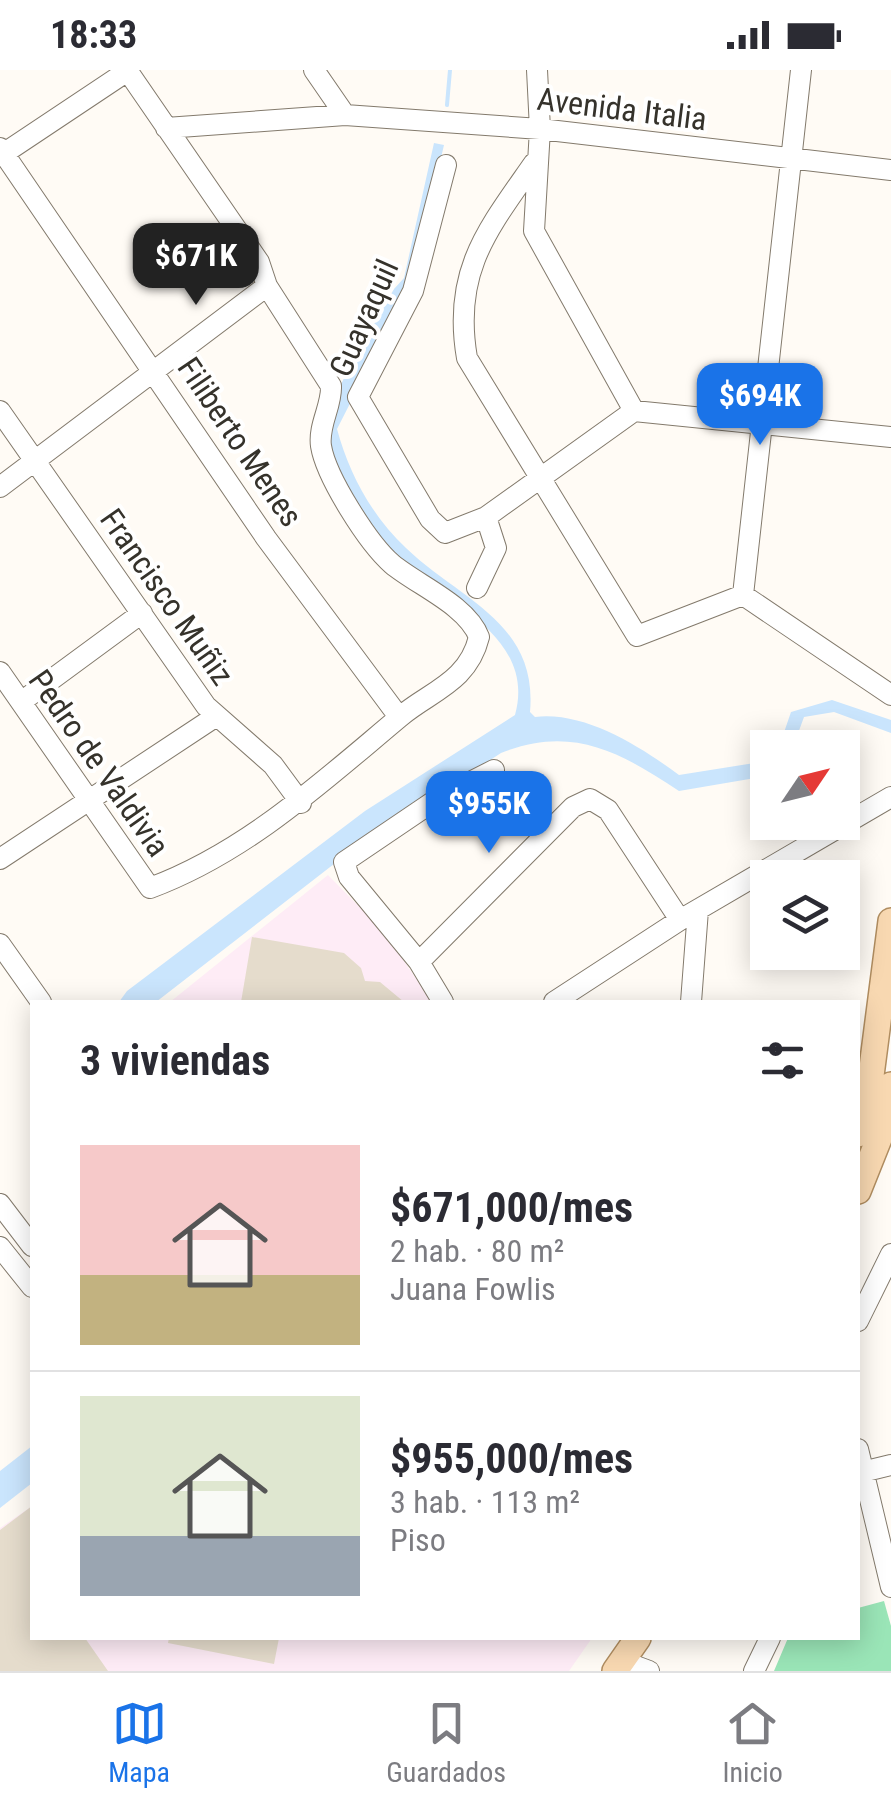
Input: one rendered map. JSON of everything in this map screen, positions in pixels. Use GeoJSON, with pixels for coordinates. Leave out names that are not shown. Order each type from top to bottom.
{"type":"FeatureCollection","features":[{"type":"Feature","properties":{"kind":"main road"},"geometry":{"type":"LineString","coordinates":[[860,1180],[870,1126],[891,921]]}},
{"type":"Feature","properties":{"kind":"main road"},"geometry":{"type":"LineString","coordinates":[[870,1126],[891,1086]]}},
{"type":"Feature","properties":{"kind":"main road"},"geometry":{"type":"LineString","coordinates":[[619,1666],[637,1640]]}},
{"type":"Feature","properties":{"kind":"street"},"geometry":{"type":"LineString","coordinates":[[1,152],[128,70]]}},
{"type":"Feature","properties":{"kind":"street","name":"Guayaquil"},"geometry":{"type":"LineString","coordinates":[[128,70],[258,262],[267,286],[331,393],[320,438],[326,464],[343,494],[388,560],[468,620],[478,638],[472,658],[454,679],[399,717]]}},
{"type":"Feature","properties":{"kind":"street"},"geometry":{"type":"LineString","coordinates":[[314,70],[345,114]]}},
{"type":"Feature","properties":{"kind":"street"},"geometry":{"type":"LineString","coordinates":[[537,70],[540,129],[534,231],[634,412]]}},
{"type":"Feature","properties":{"kind":"street"},"geometry":{"type":"LineString","coordinates":[[743,595],[801,70]]}},
{"type":"Feature","properties":{"kind":"street","name":"Avenida Italia"},"geometry":{"type":"LineString","coordinates":[[166,128],[345,114],[540,129],[891,170]]}},
{"type":"Feature","properties":{"kind":"street","name":"Filiberto Menes"},"geometry":{"type":"LineString","coordinates":[[1,152],[155,369],[266,538],[399,717]]}},
{"type":"Feature","properties":{"kind":"street"},"geometry":{"type":"LineString","coordinates":[[536,161],[474,252],[463,336],[476,378],[636,636],[743,595]]}},
{"type":"Feature","properties":{"kind":"street","name":"Guayaquil"},"geometry":{"type":"LineString","coordinates":[[446,165],[412,291],[358,396],[430,519],[445,534],[486,517]]}},
{"type":"Feature","properties":{"kind":"street"},"geometry":{"type":"LineString","coordinates":[[0,487],[267,286]]}},
{"type":"Feature","properties":{"kind":"street","name":"Francisco Muñiz"},"geometry":{"type":"LineString","coordinates":[[0,411],[215,717],[272,764],[301,803]]}},
{"type":"Feature","properties":{"kind":"street"},"geometry":{"type":"LineString","coordinates":[[477,588],[496,548],[486,517],[634,412],[891,437]]}},
{"type":"Feature","properties":{"kind":"street"},"geometry":{"type":"LineString","coordinates":[[743,595],[891,695]]}},
{"type":"Feature","properties":{"kind":"street"},"geometry":{"type":"LineString","coordinates":[[21,702],[142,613]]}},
{"type":"Feature","properties":{"kind":"street","name":"Pedro de Valdivia"},"geometry":{"type":"LineString","coordinates":[[0,672],[150,888],[301,803]]}},
{"type":"Feature","properties":{"kind":"street"},"geometry":{"type":"LineString","coordinates":[[0,859],[215,717]]}},
{"type":"Feature","properties":{"kind":"street"},"geometry":{"type":"LineString","coordinates":[[301,803],[399,717]]}},
{"type":"Feature","properties":{"kind":"street"},"geometry":{"type":"LineString","coordinates":[[442,1000],[418,962],[350,877],[344,862],[437,799],[494,770]]}},
{"type":"Feature","properties":{"kind":"street"},"geometry":{"type":"LineString","coordinates":[[557,1000],[689,915],[891,797]]}},
{"type":"Feature","properties":{"kind":"street"},"geometry":{"type":"LineString","coordinates":[[418,962],[573,806],[590,799],[608,810],[689,915],[690,1000]]}},
{"type":"Feature","properties":{"kind":"street"},"geometry":{"type":"LineString","coordinates":[[0,944],[40,1000]]}},
{"type":"Feature","properties":{"kind":"street"},"geometry":{"type":"LineString","coordinates":[[0,1204],[30,1243]]}},
{"type":"Feature","properties":{"kind":"street"},"geometry":{"type":"LineString","coordinates":[[0,1247],[30,1285]]}},
{"type":"Feature","properties":{"kind":"street"},"geometry":{"type":"LineString","coordinates":[[860,1316],[891,1254]]}},
{"type":"Feature","properties":{"kind":"street"},"geometry":{"type":"LineString","coordinates":[[891,1465],[860,1472],[891,1587]]}},
{"type":"Feature","properties":{"kind":"street"},"geometry":{"type":"LineString","coordinates":[[754,1671],[769,1640]]}},
{"type":"Feature","properties":{"kind":"street"},"geometry":{"type":"LineString","coordinates":[[619,1666],[650,1671]]}},
{"type":"Feature","properties":{"kind":"shaded area"},"geometry":{"type":"Polygon","coordinates":[[[328,875],[384,932],[431,1000],[172,1000],[328,875]]]}},
{"type":"Feature","properties":{"kind":"shaded area"},"geometry":{"type":"Polygon","coordinates":[[[30,1507],[30,1640],[591,1640],[569,1671],[0,1671],[0,1528],[30,1507]]]}},
{"type":"Feature","properties":{"kind":"green space"},"geometry":{"type":"Polygon","coordinates":[[[884,1601],[891,1626],[891,1671],[774,1671],[787,1640],[860,1640],[860,1607],[884,1601]]]}},
{"type":"Feature","properties":{"kind":"water"},"geometry":{"type":"Polygon","coordinates":[[[434,143],[444,145],[412,282],[337,429],[355,478],[394,536],[509,634],[522,656],[529,681],[530,712],[535,717],[593,725],[648,753],[679,775],[750,764],[750,779],[679,791],[636,764],[594,746],[550,742],[501,753],[343,857],[159,1000],[120,1000],[127,991],[365,811],[515,715],[518,688],[513,665],[501,645],[485,626],[422,578],[387,545],[340,477],[326,440],[335,398],[394,289],[404,278],[434,143]]]}},
{"type":"Feature","properties":{"kind":"water"},"geometry":{"type":"Polygon","coordinates":[[[832,700],[891,720],[891,733],[834,712],[804,717],[799,730],[785,730],[791,712],[832,700]]]}},
{"type":"Feature","properties":{"kind":"water"},"geometry":{"type":"Polygon","coordinates":[[[30,1448],[30,1485],[0,1508],[0,1471],[30,1448]]]}},
{"type":"Feature","properties":{"kind":"building"},"geometry":{"type":"Polygon","coordinates":[[[252,937],[344,953],[361,968],[365,981],[380,982],[402,1000],[241,1000],[252,937]]]}},
{"type":"Feature","properties":{"kind":"building"},"geometry":{"type":"Polygon","coordinates":[[[30,1508],[30,1640],[86,1640],[108,1671],[0,1671],[0,1530],[30,1508]]]}},
{"type":"Feature","properties":{"kind":"building"},"geometry":{"type":"Polygon","coordinates":[[[169,1640],[279,1640],[274,1664],[168,1643],[169,1640]]]}},
{"type":"Feature","properties":{"kind":"waterway"},"geometry":{"type":"LineString","coordinates":[[447,105],[450,70]]}}]}
